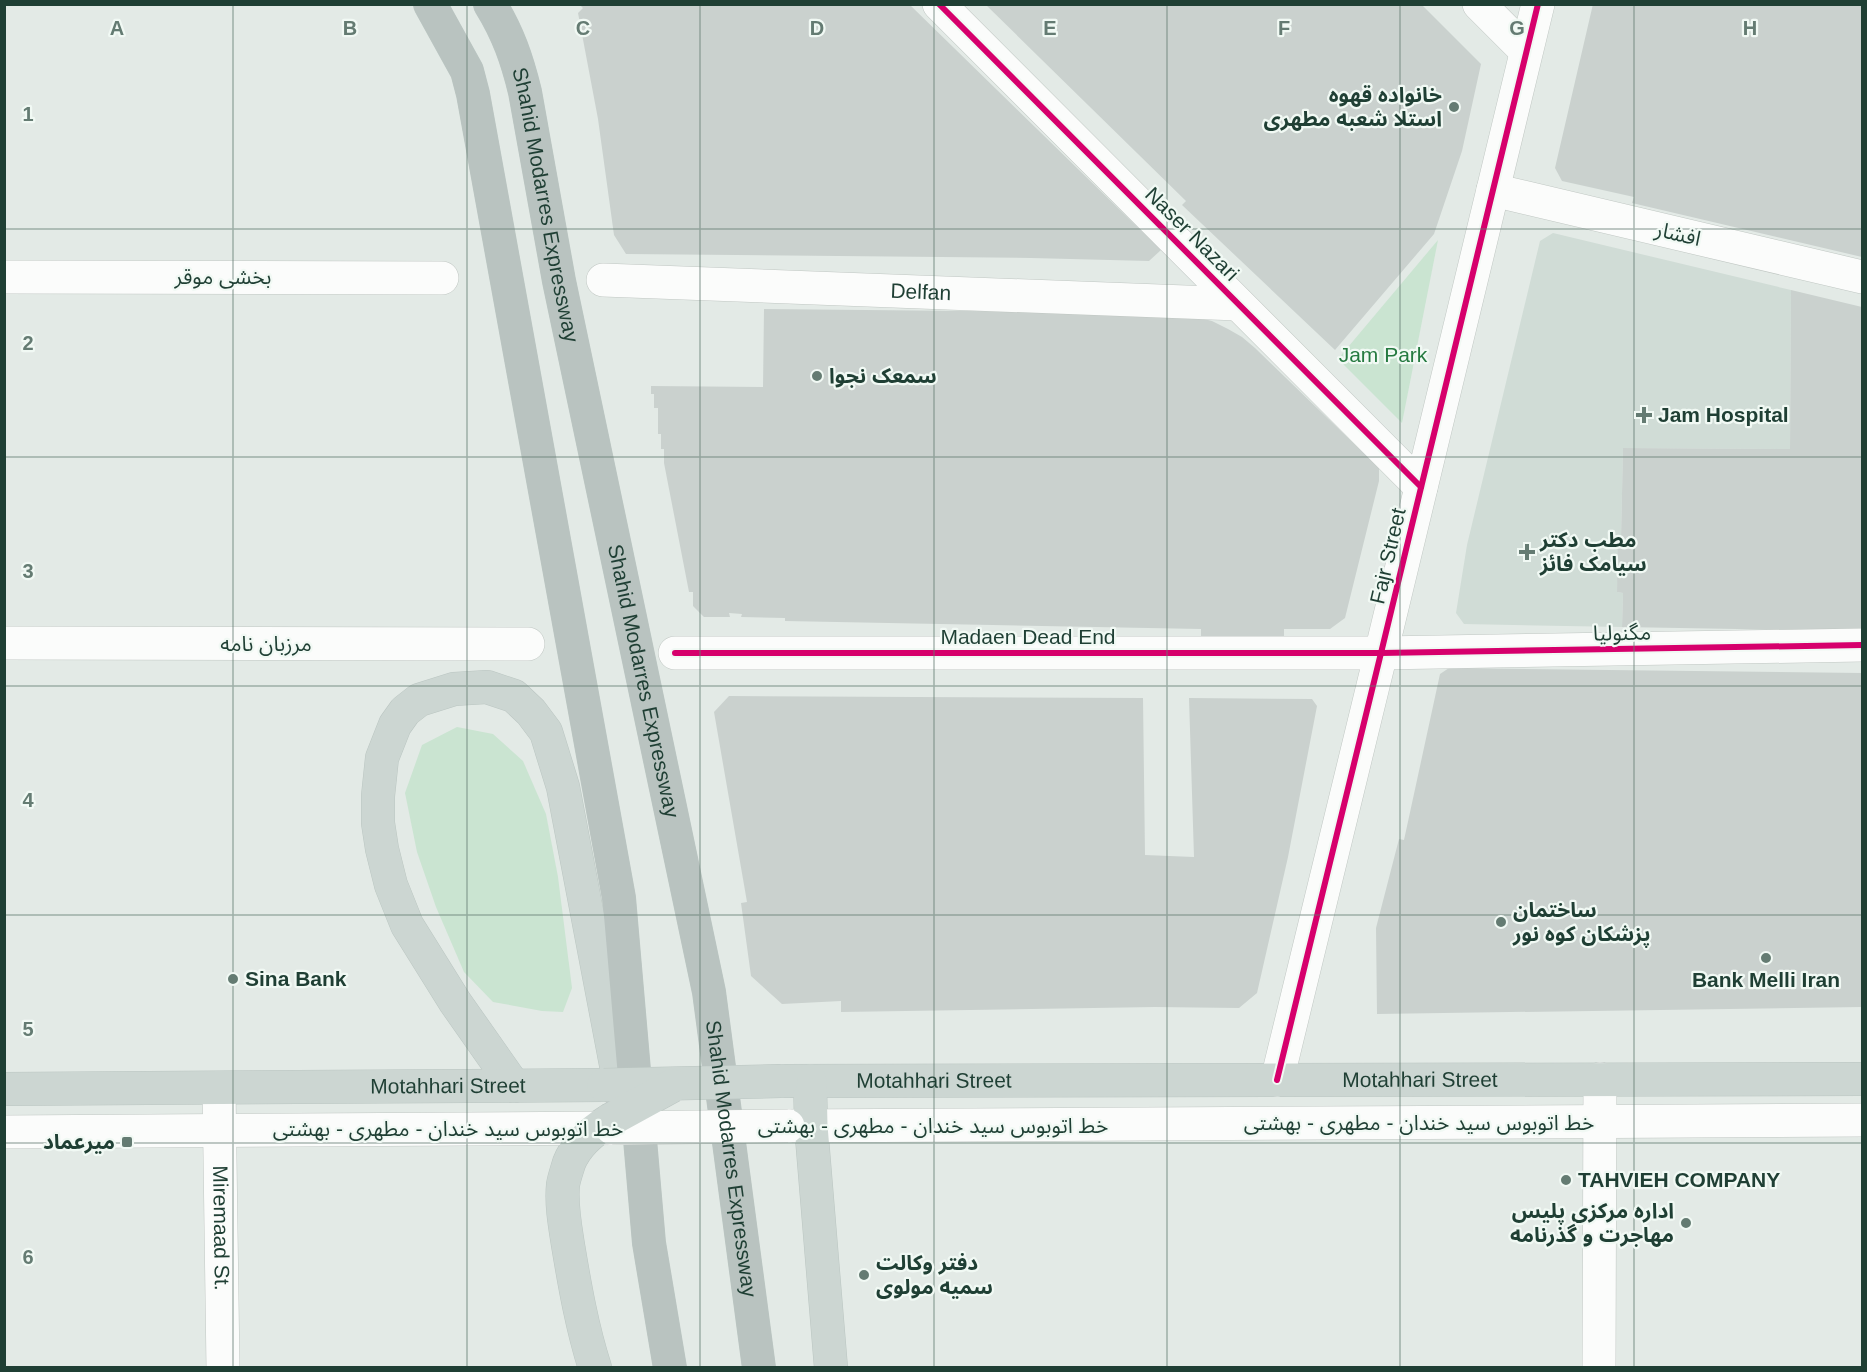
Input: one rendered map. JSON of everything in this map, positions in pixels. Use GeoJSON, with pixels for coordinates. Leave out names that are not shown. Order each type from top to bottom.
{"type":"FeatureCollection","features":[{"type":"Feature","properties":{"kind":"highway"},"geometry":{"type":"LineString","coordinates":[[430,4],[467,71],[473,94],[619,898],[650,1243],[670,1368]]}},
{"type":"Feature","properties":{"kind":"highway","name":"Shahid Modarres Expressway"},"geometry":{"type":"LineString","coordinates":[[490,4],[504,27],[525,92],[559,281],[709,992],[759,1368]]}},
{"type":"Feature","properties":{"kind":"main road"},"geometry":{"type":"LineString","coordinates":[[514,1086],[455,1002],[407,926],[391,885],[378,823],[382,758],[395,725],[405,711],[419,700],[454,689],[487,687],[514,696],[531,712],[546,732],[563,787],[650,1243]]}},
{"type":"Feature","properties":{"kind":"main road","name":"Motahhari Street"},"geometry":{"type":"LineString","coordinates":[[4,1089],[514,1086],[795,1081],[1863,1079]]}},
{"type":"Feature","properties":{"kind":"main road"},"geometry":{"type":"LineString","coordinates":[[795,1081],[831,1368]]}},
{"type":"Feature","properties":{"kind":"main road"},"geometry":{"type":"LineString","coordinates":[[595,1368],[574,1284],[563,1206],[563,1185],[570,1160],[582,1143],[606,1125],[676,1083]]}},
{"type":"Feature","properties":{"kind":"street","name":"Naser Nazari"},"geometry":{"type":"LineString","coordinates":[[939,4],[1421,487]]}},
{"type":"Feature","properties":{"kind":"street"},"geometry":{"type":"LineString","coordinates":[[1479,4],[1526,51]]}},
{"type":"Feature","properties":{"kind":"street","name":"Fajr Street"},"geometry":{"type":"LineString","coordinates":[[1277,1080],[1538,4]]}},
{"type":"Feature","properties":{"kind":"street","name":"افشار"},"geometry":{"type":"LineString","coordinates":[[1493,190],[1863,277]]}},
{"type":"Feature","properties":{"kind":"street","name":"بخشی موقر"},"geometry":{"type":"LineString","coordinates":[[4,277],[442,278]]}},
{"type":"Feature","properties":{"kind":"street","name":"Delfan"},"geometry":{"type":"LineString","coordinates":[[603,280],[1238,304]]}},
{"type":"Feature","properties":{"kind":"street","name":"مرزبان نامه"},"geometry":{"type":"LineString","coordinates":[[4,643],[528,644]]}},
{"type":"Feature","properties":{"kind":"street","name":"مگنولیا"},"geometry":{"type":"LineString","coordinates":[[1382,654],[1863,645]]}},
{"type":"Feature","properties":{"kind":"street","name":"Madaen Dead End"},"geometry":{"type":"LineString","coordinates":[[675,653],[1382,654]]}},
{"type":"Feature","properties":{"kind":"street"},"geometry":{"type":"LineString","coordinates":[[1599,1368],[1600,1079]]}},
{"type":"Feature","properties":{"kind":"street","name":"Miremaad St."},"geometry":{"type":"LineString","coordinates":[[219,1088],[223,1368]]}},
{"type":"Feature","properties":{"kind":"street","name":"خط اتوبوس سید خندان - مطهری - بهشتی"},"geometry":{"type":"LineString","coordinates":[[4,1132],[606,1125],[1863,1120]]}},
{"type":"Feature","properties":{"kind":"shaded area","name":"Jam Hospital"},"geometry":{"type":"Polygon","coordinates":[[[1553,233],[1791,290],[1790,449],[1623,448],[1617,592],[1623,593],[1622,627],[1464,624],[1456,613],[1467,545],[1540,241],[1553,233]]]}},
{"type":"Feature","properties":{"kind":"green space","name":"Jam Park"},"geometry":{"type":"Polygon","coordinates":[[[1438,240],[1402,423],[1338,359],[1438,240]]]}},
{"type":"Feature","properties":{"kind":"green space"},"geometry":{"type":"Polygon","coordinates":[[[457,727],[493,734],[523,761],[546,814],[558,877],[572,988],[563,1012],[542,1011],[493,1002],[464,972],[436,907],[417,852],[405,793],[422,745],[457,727]]]}},
{"type":"Feature","properties":{"kind":"building"},"geometry":{"type":"Polygon","coordinates":[[[985,4],[1421,4],[1481,64],[1462,151],[1434,234],[1335,350],[1182,205],[1186,201],[985,4]]]}},
{"type":"Feature","properties":{"kind":"building"},"geometry":{"type":"Polygon","coordinates":[[[1593,4],[1862,4],[1862,257],[1632,203],[1634,197],[1562,181],[1555,168],[1593,4]]]}},
{"type":"Feature","properties":{"kind":"building"},"geometry":{"type":"Polygon","coordinates":[[[580,5],[910,5],[1161,250],[1149,261],[626,254],[614,235],[598,119],[578,13],[583,8],[580,5]]]}},
{"type":"Feature","properties":{"kind":"building"},"geometry":{"type":"Polygon","coordinates":[[[1791,290],[1862,307],[1862,631],[1622,627],[1623,593],[1617,592],[1623,448],[1790,449],[1791,290]]]}},
{"type":"Feature","properties":{"kind":"building"},"geometry":{"type":"Polygon","coordinates":[[[764,309],[1180,313],[1212,321],[1228,329],[1255,348],[1379,468],[1379,481],[1345,618],[1330,629],[1284,629],[1284,648],[1201,648],[1201,629],[785,621],[785,618],[741,617],[742,614],[729,613],[730,617],[704,617],[693,606],[693,592],[689,592],[664,463],[664,449],[661,449],[661,434],[658,434],[658,408],[654,408],[654,394],[651,394],[651,386],[763,387],[764,309]]]}},
{"type":"Feature","properties":{"kind":"building"},"geometry":{"type":"Polygon","coordinates":[[[1449,668],[1862,673],[1862,1007],[1377,1014],[1376,928],[1399,839],[1404,840],[1440,674],[1449,668]]]}},
{"type":"Feature","properties":{"kind":"building"},"geometry":{"type":"Polygon","coordinates":[[[729,696],[1143,698],[1145,855],[1194,857],[1189,698],[1312,699],[1317,706],[1288,857],[1257,993],[1239,1008],[1155,1007],[841,1012],[841,1001],[782,1004],[751,976],[741,903],[747,902],[714,712],[729,696]]]}},
{"type":"Feature","properties":{"kind":"cycle path"},"geometry":{"type":"LineString","coordinates":[[939,4],[1421,487]]}},
{"type":"Feature","properties":{"kind":"cycle path"},"geometry":{"type":"LineString","coordinates":[[1277,1080],[1538,4]]}},
{"type":"Feature","properties":{"kind":"cycle path"},"geometry":{"type":"LineString","coordinates":[[675,653],[1381,653],[1862,645]]}},
{"type":"Feature","properties":{"kind":"place","name":"خانواده قهوه استلا شعبه مطهری"},"geometry":{"type":"Point","coordinates":[1454,107]}},
{"type":"Feature","properties":{"kind":"place","name":"سمعک نجوا"},"geometry":{"type":"Point","coordinates":[817,376]}},
{"type":"Feature","properties":{"kind":"place","name":"Jam Hospital"},"geometry":{"type":"Point","coordinates":[1644,415]}},
{"type":"Feature","properties":{"kind":"place","name":"مطب دکتر سیامک فائز"},"geometry":{"type":"Point","coordinates":[1527,552]}},
{"type":"Feature","properties":{"kind":"place","name":"ساختمان پزشکان کوه نور"},"geometry":{"type":"Point","coordinates":[1501,922]}},
{"type":"Feature","properties":{"kind":"place","name":"Bank Melli Iran"},"geometry":{"type":"Point","coordinates":[1766,958]}},
{"type":"Feature","properties":{"kind":"place","name":"Sina Bank"},"geometry":{"type":"Point","coordinates":[233,979]}},
{"type":"Feature","properties":{"kind":"place","name":"میرعماد"},"geometry":{"type":"Point","coordinates":[127,1142]}},
{"type":"Feature","properties":{"kind":"place","name":"TAHVIEH COMPANY"},"geometry":{"type":"Point","coordinates":[1566,1180]}},
{"type":"Feature","properties":{"kind":"place","name":"اداره مرکزی پلیس مهاجرت و گذرنامه"},"geometry":{"type":"Point","coordinates":[1686,1223]}},
{"type":"Feature","properties":{"kind":"place","name":"دفتر وکالت سمیه مولوی"},"geometry":{"type":"Point","coordinates":[864,1275]}}]}
